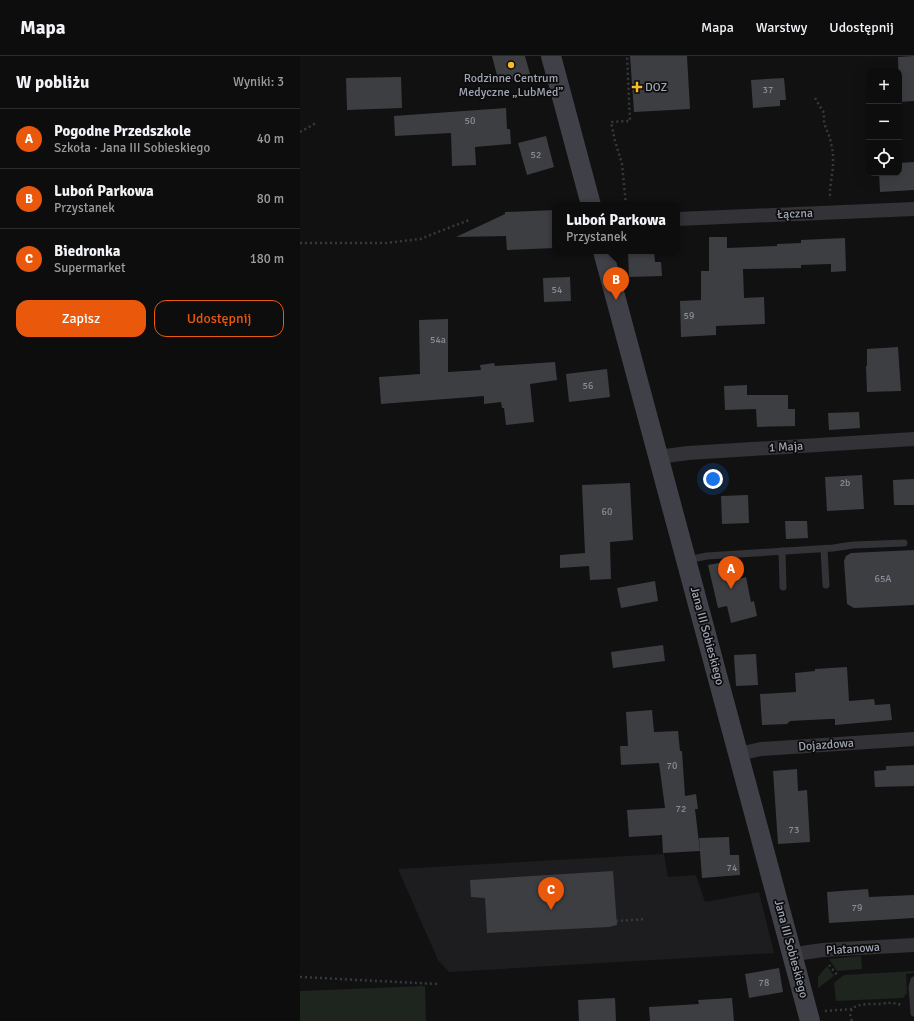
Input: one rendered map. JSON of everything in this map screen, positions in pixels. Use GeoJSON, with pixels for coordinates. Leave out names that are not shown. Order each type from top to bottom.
{"type":"FeatureCollection","features":[{"type":"Feature","properties":{"kind":"street"},"geometry":{"type":"LineString","coordinates":[[551,56],[590,202]]}},
{"type":"Feature","properties":{"kind":"street","name":"Łączna"},"geometry":{"type":"LineString","coordinates":[[680,219],[914,209]]}},
{"type":"Feature","properties":{"kind":"street","name":"Jana III Sobieskiego"},"geometry":{"type":"LineString","coordinates":[[604,254],[792,955],[816,1016]]}},
{"type":"Feature","properties":{"kind":"street","name":"1 Maja"},"geometry":{"type":"LineString","coordinates":[[658,457],[688,453],[914,440]]}},
{"type":"Feature","properties":{"kind":"street","name":"Dojazdowa"},"geometry":{"type":"LineString","coordinates":[[739,754],[761,749],[914,739]]}},
{"type":"Feature","properties":{"kind":"street","name":"Platanowa"},"geometry":{"type":"LineString","coordinates":[[792,955],[823,950],[914,945]]}},
{"type":"Feature","properties":{"kind":"lane"},"geometry":{"type":"LineString","coordinates":[[686,560],[708,556],[824,549],[853,545],[904,543]]}},
{"type":"Feature","properties":{"kind":"lane"},"geometry":{"type":"LineString","coordinates":[[824,549],[826,585]]}},
{"type":"Feature","properties":{"kind":"lane"},"geometry":{"type":"LineString","coordinates":[[782,552],[783,587]]}},
{"type":"Feature","properties":{"kind":"lane"},"geometry":{"type":"LineString","coordinates":[[914,980],[912,987],[914,1013]]}},
{"type":"Feature","properties":{"kind":"path"},"geometry":{"type":"LineString","coordinates":[[626,202],[622,164],[614,141],[611,122],[630,121],[627,56]]}},
{"type":"Feature","properties":{"kind":"path"},"geometry":{"type":"LineString","coordinates":[[815,98],[824,113],[824,123],[830,138],[833,153],[830,188],[830,212]]}},
{"type":"Feature","properties":{"kind":"path"},"geometry":{"type":"LineString","coordinates":[[300,132],[316,123]]}},
{"type":"Feature","properties":{"kind":"path"},"geometry":{"type":"LineString","coordinates":[[300,243],[386,243],[420,238],[469,220]]}},
{"type":"Feature","properties":{"kind":"path"},"geometry":{"type":"LineString","coordinates":[[616,921],[646,919]]}},
{"type":"Feature","properties":{"kind":"path"},"geometry":{"type":"LineString","coordinates":[[825,964],[828,962],[838,976]]}},
{"type":"Feature","properties":{"kind":"path"},"geometry":{"type":"LineString","coordinates":[[300,977],[438,984]]}},
{"type":"Feature","properties":{"kind":"path"},"geometry":{"type":"LineString","coordinates":[[852,1021],[850,1016],[853,1009],[859,1004],[895,1003]]}},
{"type":"Feature","properties":{"kind":"path"},"geometry":{"type":"LineString","coordinates":[[816,1016],[853,1009]]}},
{"type":"Feature","properties":{"kind":"shaded area"},"geometry":{"type":"Polygon","coordinates":[[[664,854],[668,877],[696,875],[705,902],[759,892],[774,953],[449,972],[438,960],[398,869],[664,854]]]}},
{"type":"Feature","properties":{"kind":"shaded area"},"geometry":{"type":"Polygon","coordinates":[[[861,956],[862,969],[837,971],[829,959],[861,956]]]}},
{"type":"Feature","properties":{"kind":"shaded area"},"geometry":{"type":"Polygon","coordinates":[[[827,966],[834,976],[818,988],[818,977],[827,966]]]}},
{"type":"Feature","properties":{"kind":"shaded area"},"geometry":{"type":"Polygon","coordinates":[[[914,971],[914,973],[906,974],[907,993],[903,998],[836,1001],[834,983],[844,975],[914,971]]]}},
{"type":"Feature","properties":{"kind":"shaded area"},"geometry":{"type":"Polygon","coordinates":[[[425,986],[426,1021],[300,1021],[300,991],[425,986]]]}},
{"type":"Feature","properties":{"kind":"building","name":"Rodzinne Centrum Medyczne „LubMed”"},"geometry":{"type":"Polygon","coordinates":[[[492,56],[525,56],[530,74],[499,83],[492,56]]]}},
{"type":"Feature","properties":{"kind":"building"},"geometry":{"type":"Polygon","coordinates":[[[630,56],[687,56],[690,109],[634,112],[630,56]]]}},
{"type":"Feature","properties":{"kind":"building"},"geometry":{"type":"Polygon","coordinates":[[[914,56],[914,101],[902,102],[902,68],[898,68],[898,57],[914,56]]]}},
{"type":"Feature","properties":{"kind":"building"},"geometry":{"type":"Polygon","coordinates":[[[401,77],[402,108],[347,110],[346,78],[401,77]]]}},
{"type":"Feature","properties":{"kind":"building"},"geometry":{"type":"Polygon","coordinates":[[[784,78],[786,100],[780,100],[780,106],[753,108],[751,80],[784,78]]]}},
{"type":"Feature","properties":{"kind":"building"},"geometry":{"type":"Polygon","coordinates":[[[506,108],[507,129],[510,129],[511,144],[475,147],[476,165],[452,166],[451,133],[395,136],[394,116],[506,108]]]}},
{"type":"Feature","properties":{"kind":"building"},"geometry":{"type":"Polygon","coordinates":[[[546,136],[554,167],[527,175],[518,143],[546,136]]]}},
{"type":"Feature","properties":{"kind":"building"},"geometry":{"type":"Polygon","coordinates":[[[914,162],[914,190],[880,192],[879,176],[902,176],[902,163],[914,162]]]}},
{"type":"Feature","properties":{"kind":"building"},"geometry":{"type":"Polygon","coordinates":[[[552,210],[552,248],[507,250],[506,236],[456,237],[505,214],[505,212],[552,210]]]}},
{"type":"Feature","properties":{"kind":"building"},"geometry":{"type":"Polygon","coordinates":[[[709,237],[727,237],[727,248],[777,246],[777,244],[801,243],[801,240],[845,238],[846,271],[831,272],[831,264],[801,265],[801,268],[743,269],[744,298],[764,297],[765,324],[716,326],[716,335],[681,337],[680,301],[701,300],[701,271],[709,271],[709,237]]]}},
{"type":"Feature","properties":{"kind":"building"},"geometry":{"type":"Polygon","coordinates":[[[628,254],[654,254],[655,262],[661,262],[662,276],[629,277],[628,254]]]}},
{"type":"Feature","properties":{"kind":"building"},"geometry":{"type":"Polygon","coordinates":[[[570,277],[571,301],[544,302],[543,278],[570,277]]]}},
{"type":"Feature","properties":{"kind":"building"},"geometry":{"type":"Polygon","coordinates":[[[448,319],[448,372],[481,370],[480,365],[494,363],[495,366],[555,362],[557,380],[530,384],[534,422],[506,425],[504,408],[502,408],[501,402],[484,404],[484,396],[381,404],[379,377],[420,374],[419,320],[448,319]]]}},
{"type":"Feature","properties":{"kind":"building"},"geometry":{"type":"Polygon","coordinates":[[[898,347],[901,391],[867,392],[867,349],[898,347]]]}},
{"type":"Feature","properties":{"kind":"building"},"geometry":{"type":"Polygon","coordinates":[[[607,369],[610,397],[569,402],[566,374],[607,369]]]}},
{"type":"Feature","properties":{"kind":"building"},"geometry":{"type":"Polygon","coordinates":[[[747,385],[747,395],[788,395],[788,409],[795,409],[795,426],[757,427],[756,409],[725,410],[724,386],[747,385]]]}},
{"type":"Feature","properties":{"kind":"building"},"geometry":{"type":"Polygon","coordinates":[[[859,412],[860,428],[829,430],[828,413],[859,412]]]}},
{"type":"Feature","properties":{"kind":"building"},"geometry":{"type":"Polygon","coordinates":[[[862,475],[864,509],[827,511],[825,477],[862,475]]]}},
{"type":"Feature","properties":{"kind":"building"},"geometry":{"type":"Polygon","coordinates":[[[914,479],[914,505],[894,505],[893,480],[914,479]]]}},
{"type":"Feature","properties":{"kind":"building"},"geometry":{"type":"Polygon","coordinates":[[[630,483],[633,540],[610,542],[611,579],[590,580],[589,566],[560,568],[560,555],[585,553],[582,485],[630,483]]]}},
{"type":"Feature","properties":{"kind":"building"},"geometry":{"type":"Polygon","coordinates":[[[748,495],[749,523],[722,524],[721,496],[748,495]]]}},
{"type":"Feature","properties":{"kind":"building"},"geometry":{"type":"Polygon","coordinates":[[[785,521],[807,521],[808,538],[786,539],[785,521]]]}},
{"type":"Feature","properties":{"kind":"building"},"geometry":{"type":"Polygon","coordinates":[[[914,550],[914,605],[854,608],[847,604],[844,561],[846,556],[851,553],[914,550]]]}},
{"type":"Feature","properties":{"kind":"building"},"geometry":{"type":"Polygon","coordinates":[[[735,560],[739,579],[746,577],[751,602],[754,601],[757,616],[731,623],[727,606],[718,608],[708,565],[735,560]]]}},
{"type":"Feature","properties":{"kind":"building"},"geometry":{"type":"Polygon","coordinates":[[[655,581],[658,601],[621,608],[617,588],[655,581]]]}},
{"type":"Feature","properties":{"kind":"building"},"geometry":{"type":"Polygon","coordinates":[[[663,645],[665,661],[613,668],[611,652],[663,645]]]}},
{"type":"Feature","properties":{"kind":"building"},"geometry":{"type":"Polygon","coordinates":[[[756,654],[758,685],[736,686],[734,655],[756,654]]]}},
{"type":"Feature","properties":{"kind":"building"},"geometry":{"type":"Polygon","coordinates":[[[847,667],[849,701],[874,699],[875,705],[890,704],[892,720],[835,725],[835,719],[829,719],[790,721],[787,724],[762,725],[760,694],[796,692],[795,673],[815,671],[815,669],[847,667]]]}},
{"type":"Feature","properties":{"kind":"building"},"geometry":{"type":"Polygon","coordinates":[[[652,710],[654,732],[678,731],[680,751],[682,751],[685,796],[696,794],[698,809],[695,809],[700,851],[663,853],[662,835],[629,837],[627,810],[665,808],[659,763],[621,765],[620,746],[628,746],[626,712],[652,710]]]}},
{"type":"Feature","properties":{"kind":"building"},"geometry":{"type":"Polygon","coordinates":[[[914,765],[914,786],[875,787],[874,771],[886,770],[886,766],[914,765]]]}},
{"type":"Feature","properties":{"kind":"building"},"geometry":{"type":"Polygon","coordinates":[[[797,769],[798,791],[807,790],[810,842],[778,844],[773,771],[797,769]]]}},
{"type":"Feature","properties":{"kind":"building"},"geometry":{"type":"Polygon","coordinates":[[[729,837],[730,855],[739,855],[740,875],[702,878],[699,838],[729,837]]]}},
{"type":"Feature","properties":{"kind":"building"},"geometry":{"type":"Polygon","coordinates":[[[613,871],[617,925],[609,927],[487,933],[485,898],[471,897],[470,880],[613,871]]]}},
{"type":"Feature","properties":{"kind":"building"},"geometry":{"type":"Polygon","coordinates":[[[868,889],[869,897],[914,895],[914,918],[829,923],[827,892],[868,889]]]}},
{"type":"Feature","properties":{"kind":"building"},"geometry":{"type":"Polygon","coordinates":[[[779,968],[783,992],[749,998],[745,974],[779,968]]]}},
{"type":"Feature","properties":{"kind":"building"},"geometry":{"type":"Polygon","coordinates":[[[615,998],[616,1021],[579,1021],[578,1000],[615,998]]]}},
{"type":"Feature","properties":{"kind":"building"},"geometry":{"type":"Polygon","coordinates":[[[732,998],[734,1021],[650,1021],[649,1007],[699,1004],[698,1000],[732,998]]]}},
{"type":"Feature","properties":{"kind":"place","name":"Rodzinne Centrum Medyczne „LubMed”"},"geometry":{"type":"Point","coordinates":[511,65]}},
{"type":"Feature","properties":{"kind":"place","name":"DOZ"},"geometry":{"type":"Point","coordinates":[637,87]}},
{"type":"Feature","properties":{"kind":"place","name":"Luboń Parkowa"},"geometry":{"type":"Point","coordinates":[616,300]}},
{"type":"Feature","properties":{"kind":"place","name":"Pogodne Przedszkole"},"geometry":{"type":"Point","coordinates":[731,589]}},
{"type":"Feature","properties":{"kind":"place","name":"Biedronka"},"geometry":{"type":"Point","coordinates":[551,910]}}]}
